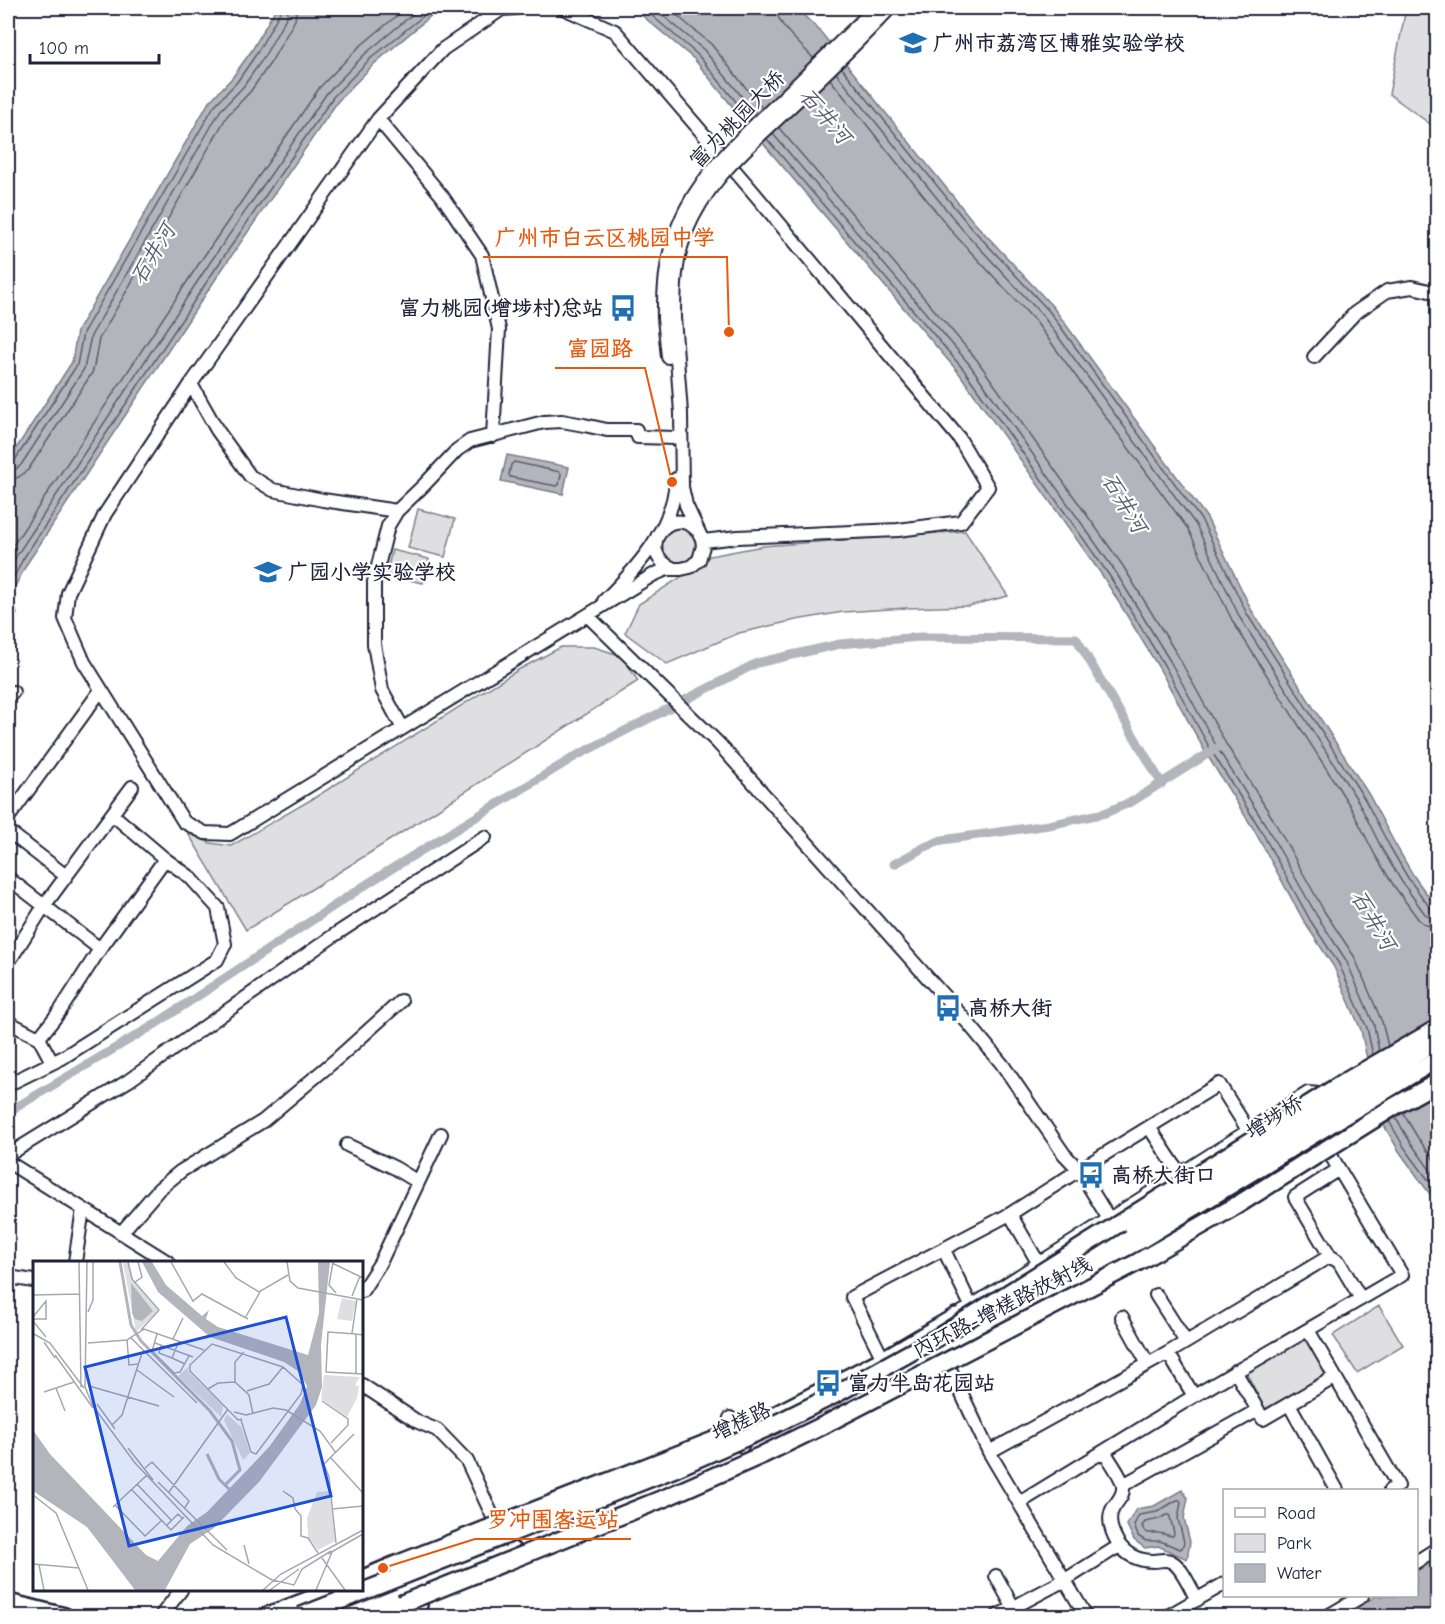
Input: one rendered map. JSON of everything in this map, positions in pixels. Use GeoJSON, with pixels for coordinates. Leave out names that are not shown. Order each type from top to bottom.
{"type":"FeatureCollection","features":[{"type":"Feature","properties":{"kind":"highway","name":"内环路-增槎路放射线"},"geometry":{"type":"LineString","coordinates":[[790,1416],[871,1375],[940,1336],[1333,1090],[1437,1028]]}},
{"type":"Feature","properties":{"kind":"highway","name":"内环路-增槎路放射线"},"geometry":{"type":"LineString","coordinates":[[396,1610],[667,1497],[822,1426],[1138,1262],[1239,1204],[1437,1082]]}},
{"type":"Feature","properties":{"kind":"highway"},"geometry":{"type":"LineString","coordinates":[[363,1579],[710,1442],[790,1416]]}},
{"type":"Feature","properties":{"kind":"highway","name":"增槎路"},"geometry":{"type":"LineString","coordinates":[[299,1616],[644,1482],[790,1416]]}},
{"type":"Feature","properties":{"kind":"highway"},"geometry":{"type":"LineString","coordinates":[[267,1617],[334,1596]]}},
{"type":"Feature","properties":{"kind":"highway","name":"增槎路"},"geometry":{"type":"LineString","coordinates":[[372,1613],[396,1610]]}},
{"type":"Feature","properties":{"kind":"highway"},"geometry":{"type":"LineString","coordinates":[[8,1615],[12,1617]]}},
{"type":"Feature","properties":{"kind":"main road","name":"增埗桥"},"geometry":{"type":"LineString","coordinates":[[1136,1236],[1437,1041]]}},
{"type":"Feature","properties":{"kind":"main road","name":"增埗桥"},"geometry":{"type":"LineString","coordinates":[[1136,1236],[1437,1059]]}},
{"type":"Feature","properties":{"kind":"main road","name":"增槎路"},"geometry":{"type":"LineString","coordinates":[[358,1617],[707,1472],[788,1434],[891,1381],[946,1360],[1083,1276],[1136,1236]]}},
{"type":"Feature","properties":{"kind":"main road","name":"增槎路"},"geometry":{"type":"LineString","coordinates":[[299,1616],[334,1596],[361,1597],[386,1589],[530,1526],[698,1466],[739,1441],[808,1414],[906,1362],[978,1313],[1035,1291],[1136,1236]]}},
{"type":"Feature","properties":{"kind":"main road"},"geometry":{"type":"LineString","coordinates":[[396,1610],[620,1524],[728,1478],[813,1438],[874,1406],[946,1360],[1059,1310],[1083,1276]]}},
{"type":"Feature","properties":{"kind":"main road"},"geometry":{"type":"LineString","coordinates":[[739,1441],[956,1316],[978,1313]]}},
{"type":"Feature","properties":{"kind":"main road"},"geometry":{"type":"LineString","coordinates":[[906,1362],[917,1340]]}},
{"type":"Feature","properties":{"kind":"main road"},"geometry":{"type":"LineString","coordinates":[[874,1406],[891,1381]]}},
{"type":"Feature","properties":{"kind":"main road"},"geometry":{"type":"LineString","coordinates":[[788,1434],[813,1438]]}},
{"type":"Feature","properties":{"kind":"main road"},"geometry":{"type":"LineString","coordinates":[[581,1524],[620,1524]]}},
{"type":"Feature","properties":{"kind":"main road"},"geometry":{"type":"LineString","coordinates":[[363,1587],[499,1530],[530,1526]]}},
{"type":"Feature","properties":{"kind":"main road"},"geometry":{"type":"LineString","coordinates":[[334,1596],[350,1591]]}},
{"type":"Feature","properties":{"kind":"main road"},"geometry":{"type":"LineString","coordinates":[[8,1602],[65,1617]]}},
{"type":"Feature","properties":{"kind":"street"},"geometry":{"type":"LineString","coordinates":[[516,8],[502,9],[443,49],[378,119],[191,384],[105,514],[68,593],[65,618],[84,662],[184,822],[205,833],[230,834],[653,575],[672,568],[685,569],[696,563],[702,551],[700,536],[686,505],[682,487],[681,413],[669,317]]}},
{"type":"Feature","properties":{"kind":"street"},"geometry":{"type":"LineString","coordinates":[[563,8],[615,32],[762,202],[959,438],[988,487],[962,522],[898,530],[738,537],[700,536],[686,523],[668,524],[658,535],[655,545],[661,561],[672,568]]}},
{"type":"Feature","properties":{"kind":"street","name":"富力桃园大桥"},"geometry":{"type":"LineString","coordinates":[[669,317],[664,285],[670,249],[684,213],[704,180],[731,148],[875,8]]}},
{"type":"Feature","properties":{"kind":"street","name":"富力桃园大桥"},"geometry":{"type":"LineString","coordinates":[[669,317],[679,255],[687,232],[709,189],[736,158],[890,8]]}},
{"type":"Feature","properties":{"kind":"street"},"geometry":{"type":"LineString","coordinates":[[378,119],[442,196],[482,255],[499,329],[493,436]]}},
{"type":"Feature","properties":{"kind":"street"},"geometry":{"type":"LineString","coordinates":[[1314,357],[1355,313],[1387,291],[1412,288],[1437,293]]}},
{"type":"Feature","properties":{"kind":"street"},"geometry":{"type":"LineString","coordinates":[[588,616],[634,571],[658,535],[667,518],[675,494],[676,438],[669,317]]}},
{"type":"Feature","properties":{"kind":"street"},"geometry":{"type":"LineString","coordinates":[[191,384],[217,430],[250,476],[273,490],[397,511]]}},
{"type":"Feature","properties":{"kind":"street"},"geometry":{"type":"LineString","coordinates":[[402,727],[382,690],[374,644],[374,582],[388,526],[397,511],[457,450],[470,441],[544,422],[562,421],[607,430],[636,430],[638,437],[676,438]]}},
{"type":"Feature","properties":{"kind":"street"},"geometry":{"type":"LineString","coordinates":[[588,616],[740,766],[975,1030],[1002,1064],[1064,1154],[1079,1170],[1109,1219]]}},
{"type":"Feature","properties":{"kind":"street"},"geometry":{"type":"LineString","coordinates":[[8,815],[101,690]]}},
{"type":"Feature","properties":{"kind":"street"},"geometry":{"type":"LineString","coordinates":[[8,963],[44,906],[132,787]]}},
{"type":"Feature","properties":{"kind":"street"},"geometry":{"type":"LineString","coordinates":[[8,1083],[62,1058],[217,960],[225,944],[218,908],[190,877],[112,814]]}},
{"type":"Feature","properties":{"kind":"street"},"geometry":{"type":"LineString","coordinates":[[8,831],[66,876]]}},
{"type":"Feature","properties":{"kind":"street"},"geometry":{"type":"LineString","coordinates":[[8,1155],[128,1081],[333,936],[485,837]]}},
{"type":"Feature","properties":{"kind":"street"},"geometry":{"type":"LineString","coordinates":[[39,1038],[165,859]]}},
{"type":"Feature","properties":{"kind":"street"},"geometry":{"type":"LineString","coordinates":[[8,878],[100,949]]}},
{"type":"Feature","properties":{"kind":"street"},"geometry":{"type":"LineString","coordinates":[[121,1233],[159,1189],[181,1171],[263,1121],[339,1057],[401,1000]]}},
{"type":"Feature","properties":{"kind":"street"},"geometry":{"type":"LineString","coordinates":[[8,1022],[39,1038],[52,1062]]}},
{"type":"Feature","properties":{"kind":"street"},"geometry":{"type":"LineString","coordinates":[[884,1359],[852,1297],[1010,1214],[1219,1084],[1248,1130]]}},
{"type":"Feature","properties":{"kind":"street"},"geometry":{"type":"LineString","coordinates":[[944,1250],[978,1313],[1039,1264],[1308,1093],[1320,1094],[1328,1101],[1335,1113],[1340,1147],[1287,1182],[1166,1253],[1059,1310]]}},
{"type":"Feature","properties":{"kind":"street"},"geometry":{"type":"LineString","coordinates":[[1149,1127],[1180,1173]]}},
{"type":"Feature","properties":{"kind":"street"},"geometry":{"type":"LineString","coordinates":[[1248,1130],[1270,1136],[1283,1147],[1290,1163],[1287,1182]]}},
{"type":"Feature","properties":{"kind":"street"},"geometry":{"type":"LineString","coordinates":[[363,1289],[380,1263],[441,1134]]}},
{"type":"Feature","properties":{"kind":"street"},"geometry":{"type":"LineString","coordinates":[[1230,1143],[1263,1196]]}},
{"type":"Feature","properties":{"kind":"street"},"geometry":{"type":"LineString","coordinates":[[347,1145],[418,1182]]}},
{"type":"Feature","properties":{"kind":"street"},"geometry":{"type":"LineString","coordinates":[[1019,1503],[1235,1371],[1402,1275],[1330,1154]]}},
{"type":"Feature","properties":{"kind":"street"},"geometry":{"type":"LineString","coordinates":[[8,1162],[165,1261]]}},
{"type":"Feature","properties":{"kind":"street"},"geometry":{"type":"LineString","coordinates":[[1339,1169],[1295,1197],[1330,1256],[1339,1262],[1361,1299]]}},
{"type":"Feature","properties":{"kind":"street"},"geometry":{"type":"LineString","coordinates":[[75,1261],[83,1209]]}},
{"type":"Feature","properties":{"kind":"street"},"geometry":{"type":"LineString","coordinates":[[1010,1214],[1039,1264]]}},
{"type":"Feature","properties":{"kind":"street"},"geometry":{"type":"LineString","coordinates":[[989,1452],[1168,1353],[1330,1256]]}},
{"type":"Feature","properties":{"kind":"street"},"geometry":{"type":"LineString","coordinates":[[8,1277],[33,1281]]}},
{"type":"Feature","properties":{"kind":"street"},"geometry":{"type":"LineString","coordinates":[[1156,1295],[1186,1342]]}},
{"type":"Feature","properties":{"kind":"street"},"geometry":{"type":"LineString","coordinates":[[1122,1317],[1148,1364]]}},
{"type":"Feature","properties":{"kind":"street"},"geometry":{"type":"LineString","coordinates":[[1308,1330],[1398,1486],[1393,1489]]}},
{"type":"Feature","properties":{"kind":"street"},"geometry":{"type":"LineString","coordinates":[[1168,1353],[1194,1396]]}},
{"type":"Feature","properties":{"kind":"street"},"geometry":{"type":"LineString","coordinates":[[946,1360],[989,1452],[1086,1617]]}},
{"type":"Feature","properties":{"kind":"street"},"geometry":{"type":"LineString","coordinates":[[1235,1371],[1263,1419],[1335,1377]]}},
{"type":"Feature","properties":{"kind":"street"},"geometry":{"type":"LineString","coordinates":[[363,1386],[418,1422],[436,1430],[462,1455],[467,1461],[499,1530]]}},
{"type":"Feature","properties":{"kind":"street"},"geometry":{"type":"LineString","coordinates":[[1288,1404],[1336,1489]]}},
{"type":"Feature","properties":{"kind":"street"},"geometry":{"type":"LineString","coordinates":[[1123,1485],[1258,1410]]}},
{"type":"Feature","properties":{"kind":"street"},"geometry":{"type":"LineString","coordinates":[[730,1418],[739,1441]]}},
{"type":"Feature","properties":{"kind":"street"},"geometry":{"type":"LineString","coordinates":[[1104,1451],[1123,1485],[1123,1493],[1110,1516],[1119,1546],[1136,1558],[1151,1561],[1166,1559],[1173,1562],[1178,1566],[1197,1600]]}},
{"type":"Feature","properties":{"kind":"street"},"geometry":{"type":"LineString","coordinates":[[997,1617],[1016,1612],[1119,1546]]}},
{"type":"Feature","properties":{"kind":"street"},"geometry":{"type":"LineString","coordinates":[[1418,1561],[1437,1548]]}},
{"type":"Feature","properties":{"kind":"street"},"geometry":{"type":"LineString","coordinates":[[996,1576],[1016,1612]]}},
{"type":"Feature","properties":{"kind":"street"},"geometry":{"type":"LineString","coordinates":[[1168,1617],[1223,1585]]}},
{"type":"Feature","properties":{"kind":"street"},"geometry":{"type":"LineString","coordinates":[[161,1617],[180,1591]]}},
{"type":"Feature","properties":{"kind":"street"},"geometry":{"type":"LineString","coordinates":[[1328,1617],[1360,1597]]}},
{"type":"Feature","properties":{"kind":"street"},"geometry":{"type":"LineString","coordinates":[[344,1617],[372,1613]]}},
{"type":"Feature","properties":{"kind":"green space"},"geometry":{"type":"Polygon","coordinates":[[[1406,8],[1437,8],[1437,129],[1389,94],[1406,8]]]}},
{"type":"Feature","properties":{"kind":"green space"},"geometry":{"type":"Polygon","coordinates":[[[418,509],[455,519],[445,557],[408,548],[418,509]]]}},
{"type":"Feature","properties":{"kind":"green space"},"geometry":{"type":"Polygon","coordinates":[[[679,528],[691,533],[696,545],[691,557],[679,562],[667,557],[662,545],[667,533],[679,528]]]}},
{"type":"Feature","properties":{"kind":"green space"},"geometry":{"type":"Polygon","coordinates":[[[965,531],[1008,596],[969,606],[843,612],[796,620],[739,633],[667,664],[625,633],[639,604],[710,556],[763,546],[965,531]]]}},
{"type":"Feature","properties":{"kind":"green space"},"geometry":{"type":"Polygon","coordinates":[[[392,550],[429,559],[423,583],[386,575],[392,550]]]}},
{"type":"Feature","properties":{"kind":"green space"},"geometry":{"type":"Polygon","coordinates":[[[561,647],[594,647],[622,656],[638,681],[246,930],[188,833],[210,843],[231,846],[314,798],[518,670],[561,647]]]}},
{"type":"Feature","properties":{"kind":"green space"},"geometry":{"type":"Polygon","coordinates":[[[1379,1306],[1403,1345],[1357,1373],[1333,1335],[1379,1306]]]}},
{"type":"Feature","properties":{"kind":"green space"},"geometry":{"type":"Polygon","coordinates":[[[1307,1339],[1326,1375],[1265,1409],[1246,1372],[1307,1339]]]}},
{"type":"Feature","properties":{"kind":"water","name":"石井河"},"geometry":{"type":"Polygon","coordinates":[[[276,8],[447,8],[433,14],[374,64],[338,101],[221,271],[28,562],[11,594],[17,614],[13,618],[8,617],[8,461],[72,362],[77,331],[209,102],[232,78],[252,50],[276,8]]]}},
{"type":"Feature","properties":{"kind":"water","name":"石井河"},"geometry":{"type":"Polygon","coordinates":[[[633,8],[796,8],[819,30],[972,220],[1053,307],[1207,518],[1252,611],[1369,795],[1413,875],[1437,908],[1437,1204],[1399,1151],[1379,1117],[1361,1030],[1334,967],[1305,923],[1254,830],[1207,755],[1159,668],[1104,578],[959,373],[749,127],[694,59],[633,8]]]}},
{"type":"Feature","properties":{"kind":"water"},"geometry":{"type":"Polygon","coordinates":[[[507,455],[569,467],[563,494],[501,481],[507,455]]]}},
{"type":"Feature","properties":{"kind":"water"},"geometry":{"type":"Polygon","coordinates":[[[1182,1490],[1188,1498],[1184,1518],[1190,1542],[1187,1559],[1158,1546],[1145,1548],[1134,1540],[1127,1525],[1136,1509],[1154,1506],[1182,1490]]]}},
{"type":"Feature","properties":{"kind":"water"},"geometry":{"type":"Polygon","coordinates":[[[1437,1558],[1437,1616],[1341,1616],[1374,1597],[1418,1597],[1418,1570],[1437,1558]]]}},
{"type":"Feature","properties":{"kind":"waterway"},"geometry":{"type":"LineString","coordinates":[[8,1112],[154,1025],[370,882],[576,756],[757,663],[840,644],[920,637],[1076,638],[1162,784]]}},
{"type":"Feature","properties":{"kind":"waterway"},"geometry":{"type":"LineString","coordinates":[[894,864],[942,840],[1049,825],[1105,813],[1133,801],[1217,748]]}},
{"type":"Feature","properties":{"kind":"place","name":"广州市荔湾区博雅实验学校"},"geometry":{"type":"Point","coordinates":[913,43]}},
{"type":"Feature","properties":{"kind":"place","name":"富力桃园(增埗村)总站"},"geometry":{"type":"Point","coordinates":[623,308]}},
{"type":"Feature","properties":{"kind":"place","name":"广州市白云区桃园中学"},"geometry":{"type":"Point","coordinates":[729,332]}},
{"type":"Feature","properties":{"kind":"place","name":"富园路"},"geometry":{"type":"Point","coordinates":[672,482]}},
{"type":"Feature","properties":{"kind":"place","name":"广园小学实验学校"},"geometry":{"type":"Point","coordinates":[268,572]}},
{"type":"Feature","properties":{"kind":"place","name":"高桥大街"},"geometry":{"type":"Point","coordinates":[948,1008]}},
{"type":"Feature","properties":{"kind":"place","name":"高桥大街口"},"geometry":{"type":"Point","coordinates":[1091,1175]}},
{"type":"Feature","properties":{"kind":"place","name":"富力半岛花园站"},"geometry":{"type":"Point","coordinates":[828,1383]}},
{"type":"Feature","properties":{"kind":"place","name":"罗冲围客运站"},"geometry":{"type":"Point","coordinates":[383,1568]}}]}
